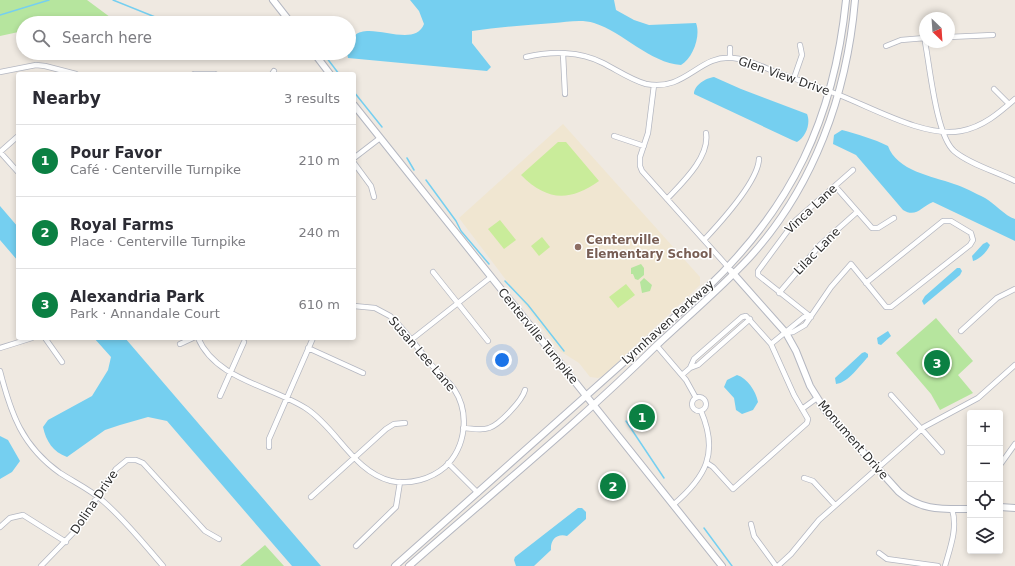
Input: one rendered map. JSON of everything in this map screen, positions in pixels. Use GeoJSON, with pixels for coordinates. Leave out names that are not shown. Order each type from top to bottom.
{"type":"FeatureCollection","features":[{"type":"Feature","properties":{"kind":"main road"},"geometry":{"type":"LineString","coordinates":[[273,0],[286,16]]}},
{"type":"Feature","properties":{"kind":"main road","name":"Lynnhaven Parkway"},"geometry":{"type":"LineString","coordinates":[[396,566],[728,267],[758,232],[787,190],[811,143],[830,91],[838,57],[846,0]]}},
{"type":"Feature","properties":{"kind":"main road","name":"Lynnhaven Parkway"},"geometry":{"type":"LineString","coordinates":[[409,566],[593,405],[734,274],[764,240],[796,193],[816,155],[838,94],[847,59],[855,0]]}},
{"type":"Feature","properties":{"kind":"main road"},"geometry":{"type":"LineString","coordinates":[[319,60],[328,72]]}},
{"type":"Feature","properties":{"kind":"main road","name":"Centerville Turnpike"},"geometry":{"type":"LineString","coordinates":[[356,108],[722,566]]}},
{"type":"Feature","properties":{"kind":"main road","name":"Monument Drive"},"geometry":{"type":"LineString","coordinates":[[728,267],[786,333],[817,398],[899,492],[912,502],[928,508],[967,509]]}},
{"type":"Feature","properties":{"kind":"main road"},"geometry":{"type":"LineString","coordinates":[[1003,507],[1015,508]]}},
{"type":"Feature","properties":{"kind":"street"},"geometry":{"type":"LineString","coordinates":[[955,37],[993,35]]}},
{"type":"Feature","properties":{"kind":"street"},"geometry":{"type":"LineString","coordinates":[[886,46],[901,40],[919,40]]}},
{"type":"Feature","properties":{"kind":"street"},"geometry":{"type":"LineString","coordinates":[[794,78],[802,55],[800,45]]}},
{"type":"Feature","properties":{"kind":"street"},"geometry":{"type":"LineString","coordinates":[[730,48],[730,58]]}},
{"type":"Feature","properties":{"kind":"street"},"geometry":{"type":"LineString","coordinates":[[927,48],[943,132],[949,145],[959,155],[1015,180]]}},
{"type":"Feature","properties":{"kind":"street","name":"Glen View Drive"},"geometry":{"type":"LineString","coordinates":[[526,57],[563,54],[584,55],[593,58],[630,78],[654,85],[676,82],[707,63],[730,58],[738,58],[838,94],[918,127],[943,132],[961,131],[977,126],[994,117],[1015,99]]}},
{"type":"Feature","properties":{"kind":"street"},"geometry":{"type":"LineString","coordinates":[[563,54],[565,94]]}},
{"type":"Feature","properties":{"kind":"street"},"geometry":{"type":"LineString","coordinates":[[0,72],[36,65],[58,72]]}},
{"type":"Feature","properties":{"kind":"street","name":"Monument Drive"},"geometry":{"type":"LineString","coordinates":[[654,85],[650,122],[639,162],[641,170],[728,267]]}},
{"type":"Feature","properties":{"kind":"street"},"geometry":{"type":"LineString","coordinates":[[994,89],[1009,104]]}},
{"type":"Feature","properties":{"kind":"street"},"geometry":{"type":"LineString","coordinates":[[667,199],[701,157],[707,142],[706,132]]}},
{"type":"Feature","properties":{"kind":"street"},"geometry":{"type":"LineString","coordinates":[[614,136],[644,146]]}},
{"type":"Feature","properties":{"kind":"street"},"geometry":{"type":"LineString","coordinates":[[16,138],[0,152],[16,170]]}},
{"type":"Feature","properties":{"kind":"street"},"geometry":{"type":"LineString","coordinates":[[356,156],[380,138]]}},
{"type":"Feature","properties":{"kind":"street"},"geometry":{"type":"LineString","coordinates":[[704,240],[742,193],[757,169],[759,160]]}},
{"type":"Feature","properties":{"kind":"street"},"geometry":{"type":"LineString","coordinates":[[356,166],[371,186],[374,197]]}},
{"type":"Feature","properties":{"kind":"street","name":"Vinca Lane"},"geometry":{"type":"LineString","coordinates":[[811,317],[758,275],[758,271],[795,221],[853,170]]}},
{"type":"Feature","properties":{"kind":"street"},"geometry":{"type":"LineString","coordinates":[[835,186],[870,226],[875,228],[894,218]]}},
{"type":"Feature","properties":{"kind":"street","name":"Lilac Lane"},"geometry":{"type":"LineString","coordinates":[[779,293],[820,245],[857,212]]}},
{"type":"Feature","properties":{"kind":"street"},"geometry":{"type":"LineString","coordinates":[[771,344],[786,333],[793,332],[805,325],[832,287],[851,264],[866,283],[886,307],[891,307],[970,245],[973,240],[971,233],[951,221],[943,221],[866,283]]}},
{"type":"Feature","properties":{"kind":"street"},"geometry":{"type":"LineString","coordinates":[[433,272],[488,341]]}},
{"type":"Feature","properties":{"kind":"street"},"geometry":{"type":"LineString","coordinates":[[411,340],[491,277]]}},
{"type":"Feature","properties":{"kind":"street"},"geometry":{"type":"LineString","coordinates":[[961,331],[996,298],[1015,289]]}},
{"type":"Feature","properties":{"kind":"street","name":"Susan Lee Lane"},"geometry":{"type":"LineString","coordinates":[[356,306],[368,306],[386,313],[398,323],[457,394],[462,410],[464,428]]}},
{"type":"Feature","properties":{"kind":"street"},"geometry":{"type":"LineString","coordinates":[[682,375],[690,368],[698,365],[750,319],[771,344],[802,409],[808,417],[807,423],[733,489],[713,467],[707,463]]}},
{"type":"Feature","properties":{"kind":"street"},"geometry":{"type":"LineString","coordinates":[[0,348],[26,340]]}},
{"type":"Feature","properties":{"kind":"street"},"geometry":{"type":"LineString","coordinates":[[46,340],[62,362]]}},
{"type":"Feature","properties":{"kind":"street"},"geometry":{"type":"LineString","coordinates":[[180,344],[189,340]]}},
{"type":"Feature","properties":{"kind":"street"},"geometry":{"type":"LineString","coordinates":[[199,340],[208,355],[230,372],[286,397],[316,416],[355,457],[377,475],[400,482],[423,479],[437,473],[448,463],[460,444],[464,428],[484,429],[492,427],[518,403],[525,390]]}},
{"type":"Feature","properties":{"kind":"street"},"geometry":{"type":"LineString","coordinates":[[269,447],[269,439],[312,340]]}},
{"type":"Feature","properties":{"kind":"street"},"geometry":{"type":"LineString","coordinates":[[220,396],[244,342]]}},
{"type":"Feature","properties":{"kind":"street"},"geometry":{"type":"LineString","coordinates":[[657,346],[682,375],[696,398]]}},
{"type":"Feature","properties":{"kind":"street"},"geometry":{"type":"LineString","coordinates":[[308,348],[363,373]]}},
{"type":"Feature","properties":{"kind":"street"},"geometry":{"type":"LineString","coordinates":[[751,524],[754,536],[777,566],[791,554],[819,520],[921,429],[935,420],[978,398],[1015,365]]}},
{"type":"Feature","properties":{"kind":"street"},"geometry":{"type":"LineString","coordinates":[[0,371],[12,414],[29,443],[53,468],[97,496],[123,521],[163,566]]}},
{"type":"Feature","properties":{"kind":"street"},"geometry":{"type":"LineString","coordinates":[[891,395],[942,452]]}},
{"type":"Feature","properties":{"kind":"street"},"geometry":{"type":"LineString","coordinates":[[696,398],[702,398],[705,401],[705,407],[701,411],[696,411],[692,408],[692,402],[696,398]]}},
{"type":"Feature","properties":{"kind":"street"},"geometry":{"type":"LineString","coordinates":[[802,409],[817,398]]}},
{"type":"Feature","properties":{"kind":"street"},"geometry":{"type":"LineString","coordinates":[[673,505],[693,487],[707,463],[709,435],[701,411]]}},
{"type":"Feature","properties":{"kind":"street"},"geometry":{"type":"LineString","coordinates":[[311,497],[392,425],[406,422]]}},
{"type":"Feature","properties":{"kind":"street"},"geometry":{"type":"LineString","coordinates":[[1003,461],[1015,444]]}},
{"type":"Feature","properties":{"kind":"street","name":"Dolina Drive"},"geometry":{"type":"LineString","coordinates":[[41,566],[66,542],[111,474],[123,462],[131,459],[139,461],[205,531],[219,539]]}},
{"type":"Feature","properties":{"kind":"street"},"geometry":{"type":"LineString","coordinates":[[448,463],[478,493]]}},
{"type":"Feature","properties":{"kind":"street"},"geometry":{"type":"LineString","coordinates":[[804,478],[813,481],[835,505]]}},
{"type":"Feature","properties":{"kind":"street"},"geometry":{"type":"LineString","coordinates":[[356,546],[396,507],[400,482]]}},
{"type":"Feature","properties":{"kind":"street"},"geometry":{"type":"LineString","coordinates":[[945,566],[954,529],[955,516],[952,509]]}},
{"type":"Feature","properties":{"kind":"street"},"geometry":{"type":"LineString","coordinates":[[0,527],[10,518],[23,515],[66,542]]}},
{"type":"Feature","properties":{"kind":"street"},"geometry":{"type":"LineString","coordinates":[[879,553],[887,559],[938,566]]}},
{"type":"Feature","properties":{"kind":"shaded area","name":"Centerville Elementary School"},"geometry":{"type":"Polygon","coordinates":[[[563,124],[700,277],[700,285],[603,376],[598,378],[590,377],[579,363],[560,351],[459,218],[563,124]]]}},
{"type":"Feature","properties":{"kind":"green space"},"geometry":{"type":"Polygon","coordinates":[[[0,0],[87,0],[109,16],[16,16],[16,33],[0,36],[0,0]]]}},
{"type":"Feature","properties":{"kind":"green space"},"geometry":{"type":"Polygon","coordinates":[[[558,142],[566,142],[599,181],[578,193],[558,196],[540,190],[521,175],[558,142]]]}},
{"type":"Feature","properties":{"kind":"green space"},"geometry":{"type":"Polygon","coordinates":[[[500,220],[516,240],[504,249],[488,229],[500,220]]]}},
{"type":"Feature","properties":{"kind":"green space"},"geometry":{"type":"Polygon","coordinates":[[[542,237],[550,247],[539,256],[531,246],[542,237]]]}},
{"type":"Feature","properties":{"kind":"green space"},"geometry":{"type":"Polygon","coordinates":[[[641,264],[644,268],[644,275],[638,280],[635,279],[633,274],[631,274],[631,268],[641,264]]]}},
{"type":"Feature","properties":{"kind":"green space"},"geometry":{"type":"Polygon","coordinates":[[[644,278],[652,285],[650,291],[642,293],[640,282],[644,278]]]}},
{"type":"Feature","properties":{"kind":"green space"},"geometry":{"type":"Polygon","coordinates":[[[626,284],[635,295],[618,308],[609,297],[626,284]]]}},
{"type":"Feature","properties":{"kind":"green space"},"geometry":{"type":"Polygon","coordinates":[[[936,318],[973,361],[958,375],[973,393],[940,410],[931,394],[896,353],[936,318]]]}},
{"type":"Feature","properties":{"kind":"green space"},"geometry":{"type":"Polygon","coordinates":[[[265,545],[284,566],[240,566],[265,545]]]}},
{"type":"Feature","properties":{"kind":"water"},"geometry":{"type":"Polygon","coordinates":[[[410,0],[614,0],[616,10],[634,20],[649,25],[696,23],[697,40],[689,57],[681,65],[658,59],[605,27],[594,23],[579,21],[472,31],[472,43],[491,67],[487,71],[356,59],[356,36],[359,33],[370,31],[407,35],[417,32],[424,24],[419,11],[410,0]]]}},
{"type":"Feature","properties":{"kind":"water"},"geometry":{"type":"Polygon","coordinates":[[[714,77],[807,114],[808,125],[803,137],[797,142],[694,94],[696,88],[701,82],[714,77]]]}},
{"type":"Feature","properties":{"kind":"water"},"geometry":{"type":"Polygon","coordinates":[[[842,130],[888,146],[899,161],[907,167],[962,187],[988,200],[1007,215],[1015,219],[1015,241],[933,202],[915,212],[911,213],[903,210],[856,155],[833,144],[834,135],[842,130]]]}},
{"type":"Feature","properties":{"kind":"water"},"geometry":{"type":"Polygon","coordinates":[[[0,206],[16,225],[16,259],[0,240],[0,206]]]}},
{"type":"Feature","properties":{"kind":"water"},"geometry":{"type":"Polygon","coordinates":[[[987,242],[990,245],[987,250],[981,257],[973,261],[972,256],[983,244],[987,242]]]}},
{"type":"Feature","properties":{"kind":"water"},"geometry":{"type":"Polygon","coordinates":[[[957,268],[960,268],[962,271],[960,275],[924,305],[922,301],[925,296],[957,268]]]}},
{"type":"Feature","properties":{"kind":"water"},"geometry":{"type":"Polygon","coordinates":[[[888,331],[891,336],[881,345],[878,344],[877,338],[888,331]]]}},
{"type":"Feature","properties":{"kind":"water"},"geometry":{"type":"Polygon","coordinates":[[[96,340],[127,340],[321,566],[292,566],[167,421],[148,417],[105,430],[67,457],[54,449],[46,437],[43,427],[48,420],[92,396],[108,370],[111,357],[96,340]]]}},
{"type":"Feature","properties":{"kind":"water"},"geometry":{"type":"Polygon","coordinates":[[[865,352],[868,354],[868,357],[858,369],[845,380],[836,384],[835,378],[862,353],[865,352]]]}},
{"type":"Feature","properties":{"kind":"water"},"geometry":{"type":"Polygon","coordinates":[[[737,375],[744,379],[750,386],[758,402],[753,410],[742,414],[736,410],[734,398],[724,387],[727,380],[737,375]]]}},
{"type":"Feature","properties":{"kind":"water"},"geometry":{"type":"Polygon","coordinates":[[[0,436],[8,440],[20,461],[12,472],[0,479],[0,436]]]}},
{"type":"Feature","properties":{"kind":"water"},"geometry":{"type":"Polygon","coordinates":[[[578,508],[582,508],[586,512],[586,519],[567,536],[557,536],[553,540],[551,550],[534,566],[516,566],[514,560],[515,557],[578,508]]]}},
{"type":"Feature","properties":{"kind":"waterway"},"geometry":{"type":"LineString","coordinates":[[0,15],[49,0]]}},
{"type":"Feature","properties":{"kind":"waterway"},"geometry":{"type":"LineString","coordinates":[[113,0],[153,16]]}},
{"type":"Feature","properties":{"kind":"waterway"},"geometry":{"type":"LineString","coordinates":[[328,60],[337,72]]}},
{"type":"Feature","properties":{"kind":"waterway"},"geometry":{"type":"LineString","coordinates":[[356,94],[382,127]]}},
{"type":"Feature","properties":{"kind":"waterway"},"geometry":{"type":"LineString","coordinates":[[407,158],[414,170]]}},
{"type":"Feature","properties":{"kind":"waterway"},"geometry":{"type":"LineString","coordinates":[[426,180],[456,221],[461,231],[489,264]]}},
{"type":"Feature","properties":{"kind":"waterway"},"geometry":{"type":"LineString","coordinates":[[505,281],[528,305],[564,351]]}},
{"type":"Feature","properties":{"kind":"waterway"},"geometry":{"type":"LineString","coordinates":[[626,421],[664,478]]}},
{"type":"Feature","properties":{"kind":"waterway"},"geometry":{"type":"LineString","coordinates":[[704,528],[732,566]]}},
{"type":"Feature","properties":{"kind":"place","name":"Centerville Elementary School"},"geometry":{"type":"Point","coordinates":[578,247]}},
{"type":"Feature","properties":{"kind":"place","name":"Alexandria Park"},"geometry":{"type":"Point","coordinates":[937,363]}},
{"type":"Feature","properties":{"kind":"place","name":"Pour Favor"},"geometry":{"type":"Point","coordinates":[642,417]}},
{"type":"Feature","properties":{"kind":"place","name":"Royal Farms"},"geometry":{"type":"Point","coordinates":[613,486]}}]}
